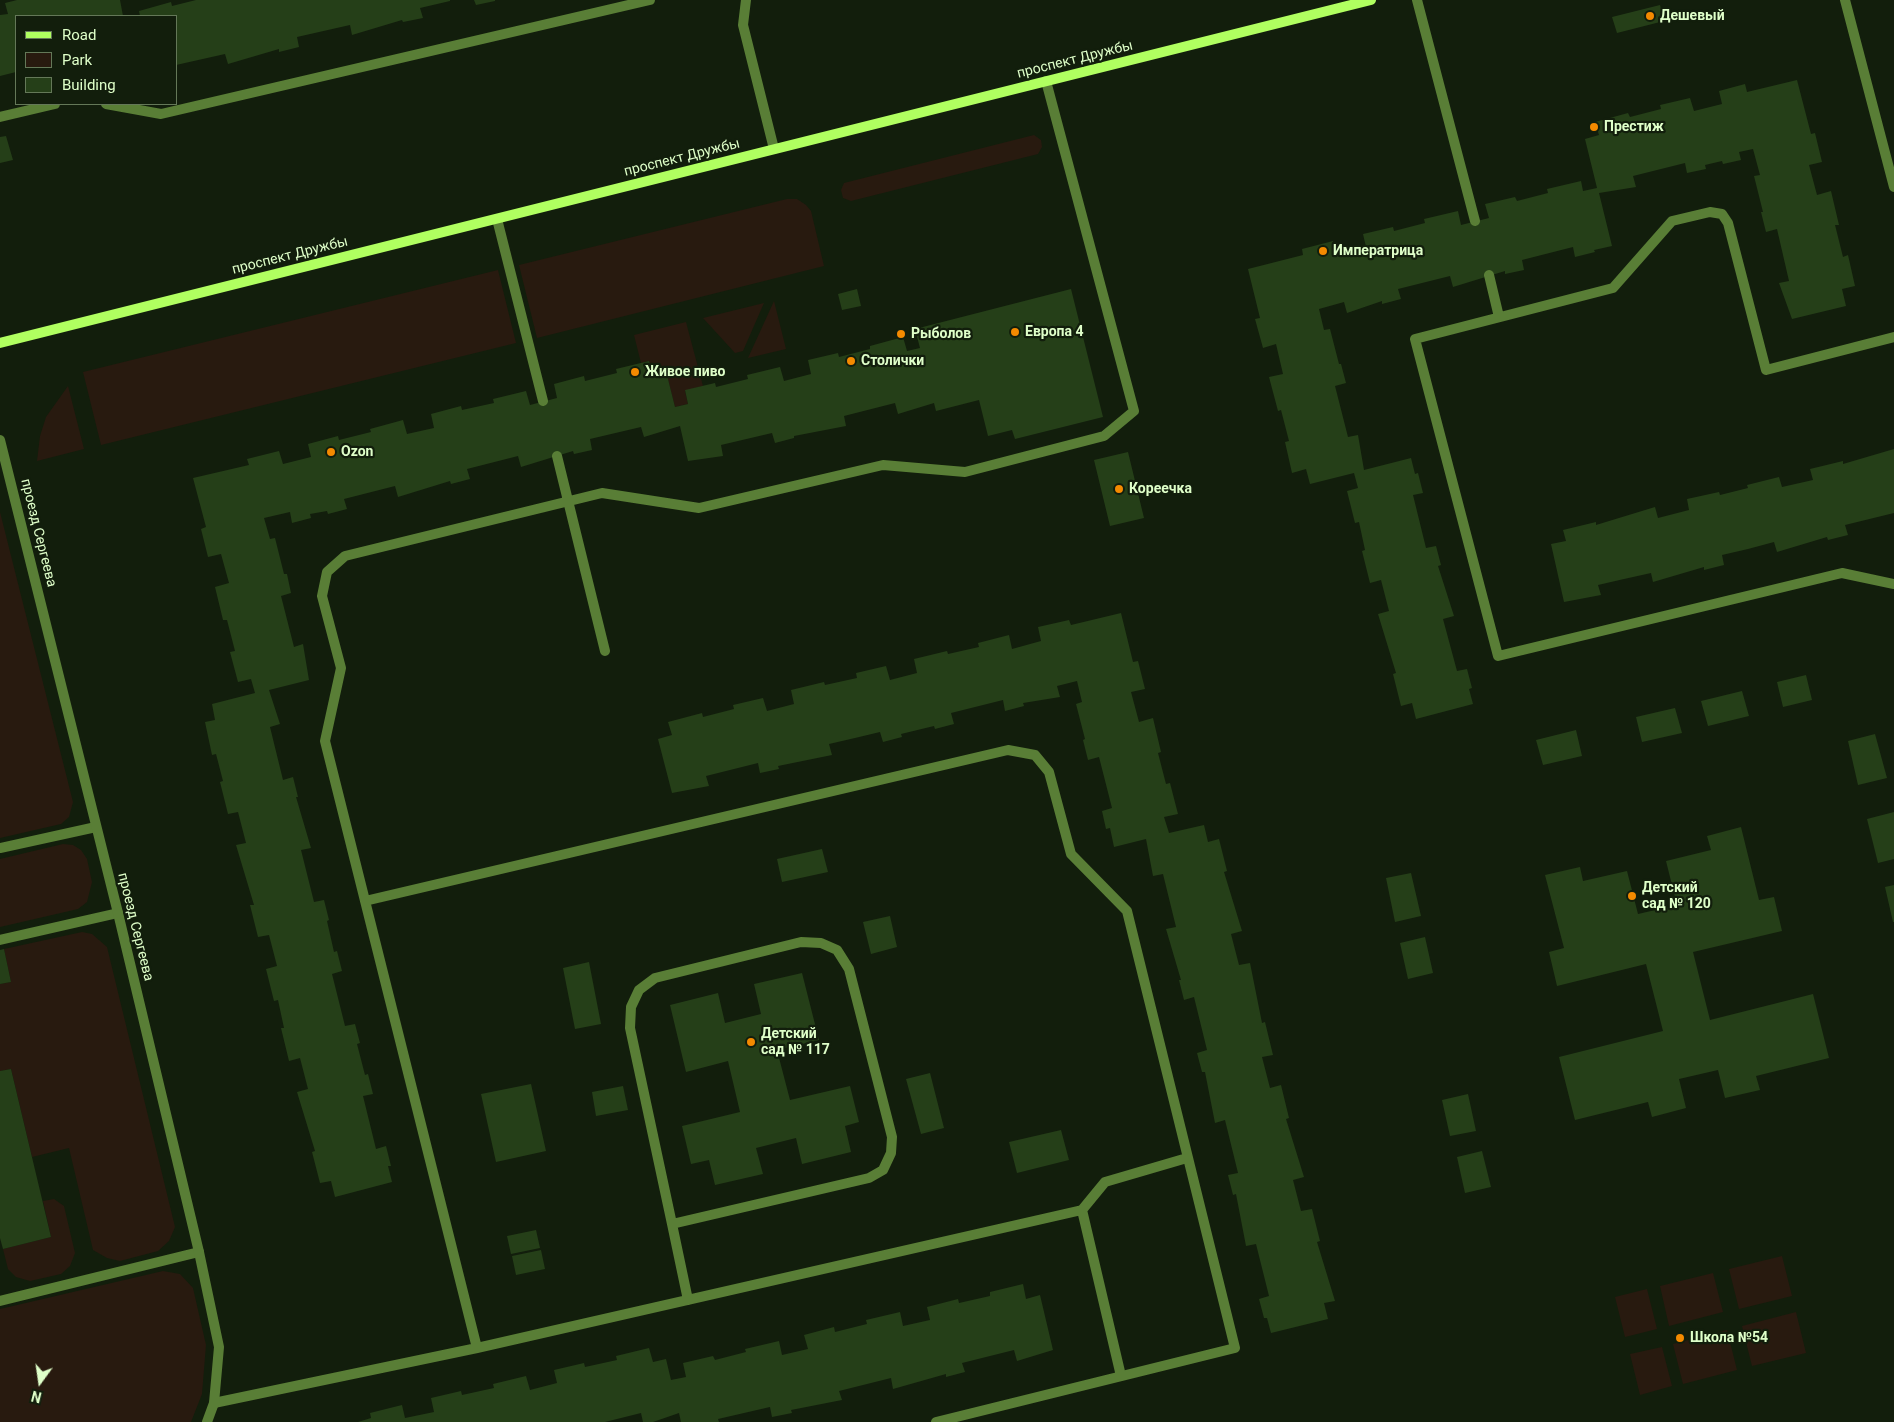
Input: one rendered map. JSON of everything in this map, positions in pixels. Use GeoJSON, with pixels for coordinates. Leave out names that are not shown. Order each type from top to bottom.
{"type":"FeatureCollection","features":[{"type":"Feature","properties":{"kind":"main road","name":"проспект Дружбы"},"geometry":{"type":"LineString","coordinates":[[0,343],[1372,0]]}},
{"type":"Feature","properties":{"kind":"street"},"geometry":{"type":"LineString","coordinates":[[112,105],[161,114],[650,0]]}},
{"type":"Feature","properties":{"kind":"street"},"geometry":{"type":"LineString","coordinates":[[746,0],[743,25],[774,149]]}},
{"type":"Feature","properties":{"kind":"street"},"geometry":{"type":"LineString","coordinates":[[1417,0],[1475,221]]}},
{"type":"Feature","properties":{"kind":"street"},"geometry":{"type":"LineString","coordinates":[[1845,0],[1892,172],[1894,188]]}},
{"type":"Feature","properties":{"kind":"street"},"geometry":{"type":"LineString","coordinates":[[477,1348],[325,741],[341,668],[322,596],[327,572],[345,556],[567,500],[602,493],[699,508],[883,465],[965,472],[1104,436],[1134,410],[1046,82]]}},
{"type":"Feature","properties":{"kind":"street"},"geometry":{"type":"LineString","coordinates":[[0,117],[51,105]]}},
{"type":"Feature","properties":{"kind":"street"},"geometry":{"type":"LineString","coordinates":[[1894,337],[1766,370],[1728,223],[1722,214],[1710,212],[1672,221],[1613,288],[1416,339],[1498,656],[1842,572],[1894,584]]}},
{"type":"Feature","properties":{"kind":"street"},"geometry":{"type":"LineString","coordinates":[[497,219],[543,401]]}},
{"type":"Feature","properties":{"kind":"street"},"geometry":{"type":"LineString","coordinates":[[1489,275],[1499,317]]}},
{"type":"Feature","properties":{"kind":"street","name":"проезд Сергеева"},"geometry":{"type":"LineString","coordinates":[[0,440],[118,913],[199,1252],[219,1347],[214,1403],[207,1422]]}},
{"type":"Feature","properties":{"kind":"street"},"geometry":{"type":"LineString","coordinates":[[557,456],[605,651]]}},
{"type":"Feature","properties":{"kind":"street"},"geometry":{"type":"LineString","coordinates":[[365,901],[1008,750],[1035,755],[1049,772],[1071,854],[1127,911],[1235,1348],[936,1422]]}},
{"type":"Feature","properties":{"kind":"street"},"geometry":{"type":"LineString","coordinates":[[0,848],[96,828]]}},
{"type":"Feature","properties":{"kind":"street"},"geometry":{"type":"LineString","coordinates":[[0,940],[118,913]]}},
{"type":"Feature","properties":{"kind":"street"},"geometry":{"type":"LineString","coordinates":[[672,1224],[869,1178],[883,1170],[891,1153],[892,1137],[849,969],[837,950],[821,943],[801,942],[655,978],[639,990],[630,1007],[630,1028],[688,1300]]}},
{"type":"Feature","properties":{"kind":"street"},"geometry":{"type":"LineString","coordinates":[[214,1403],[477,1348],[1082,1210],[1105,1182],[1187,1158]]}},
{"type":"Feature","properties":{"kind":"street"},"geometry":{"type":"LineString","coordinates":[[1082,1210],[1121,1376]]}},
{"type":"Feature","properties":{"kind":"street"},"geometry":{"type":"LineString","coordinates":[[0,1301],[199,1252]]}},
{"type":"Feature","properties":{"kind":"green space"},"geometry":{"type":"Polygon","coordinates":[[[1034,135],[1041,140],[1042,147],[1038,154],[851,201],[843,198],[841,190],[844,183],[1034,135]]]}},
{"type":"Feature","properties":{"kind":"green space"},"geometry":{"type":"Polygon","coordinates":[[[787,199],[797,199],[811,211],[824,266],[537,338],[519,265],[787,199]]]}},
{"type":"Feature","properties":{"kind":"green space"},"geometry":{"type":"Polygon","coordinates":[[[498,270],[516,343],[101,445],[83,372],[498,270]]]}},
{"type":"Feature","properties":{"kind":"green space"},"geometry":{"type":"Polygon","coordinates":[[[774,301],[786,349],[748,358],[774,301]]]}},
{"type":"Feature","properties":{"kind":"green space"},"geometry":{"type":"Polygon","coordinates":[[[764,303],[743,351],[735,353],[703,318],[764,303]]]}},
{"type":"Feature","properties":{"kind":"green space"},"geometry":{"type":"Polygon","coordinates":[[[686,322],[703,386],[685,391],[688,404],[675,407],[666,372],[653,374],[649,361],[641,363],[634,335],[686,322]]]}},
{"type":"Feature","properties":{"kind":"green space"},"geometry":{"type":"Polygon","coordinates":[[[68,386],[84,449],[37,461],[40,436],[46,417],[68,386]]]}},
{"type":"Feature","properties":{"kind":"green space"},"geometry":{"type":"Polygon","coordinates":[[[0,512],[73,802],[69,817],[61,824],[0,838],[0,512]]]}},
{"type":"Feature","properties":{"kind":"green space"},"geometry":{"type":"Polygon","coordinates":[[[63,844],[73,845],[81,850],[87,859],[92,882],[87,902],[78,909],[0,927],[0,859],[63,844]]]}},
{"type":"Feature","properties":{"kind":"green space"},"geometry":{"type":"Polygon","coordinates":[[[82,932],[92,934],[107,947],[175,1227],[169,1241],[158,1251],[120,1261],[107,1258],[93,1250],[69,1148],[32,1157],[11,1069],[0,1071],[0,984],[11,982],[4,949],[82,932]]]}},
{"type":"Feature","properties":{"kind":"green space"},"geometry":{"type":"Polygon","coordinates":[[[54,1199],[64,1206],[75,1253],[70,1266],[61,1274],[30,1281],[16,1277],[8,1269],[3,1249],[51,1237],[43,1201],[54,1199]]]}},
{"type":"Feature","properties":{"kind":"green space"},"geometry":{"type":"Polygon","coordinates":[[[1782,1256],[1792,1296],[1739,1309],[1729,1269],[1782,1256]]]}},
{"type":"Feature","properties":{"kind":"green space"},"geometry":{"type":"Polygon","coordinates":[[[163,1271],[180,1274],[193,1288],[206,1345],[202,1394],[191,1422],[0,1422],[0,1309],[163,1271]]]}},
{"type":"Feature","properties":{"kind":"green space"},"geometry":{"type":"Polygon","coordinates":[[[1713,1273],[1723,1312],[1669,1326],[1660,1286],[1713,1273]]]}},
{"type":"Feature","properties":{"kind":"green space"},"geometry":{"type":"Polygon","coordinates":[[[1647,1289],[1657,1329],[1625,1337],[1615,1297],[1647,1289]]]}},
{"type":"Feature","properties":{"kind":"green space"},"geometry":{"type":"Polygon","coordinates":[[[1796,1312],[1806,1353],[1752,1366],[1742,1326],[1796,1312]]]}},
{"type":"Feature","properties":{"kind":"green space"},"geometry":{"type":"Polygon","coordinates":[[[1727,1330],[1737,1370],[1683,1384],[1673,1344],[1727,1330]]]}},
{"type":"Feature","properties":{"kind":"green space"},"geometry":{"type":"Polygon","coordinates":[[[1662,1347],[1672,1386],[1640,1395],[1630,1354],[1662,1347]]]}},
{"type":"Feature","properties":{"kind":"building"},"geometry":{"type":"Polygon","coordinates":[[[17,0],[120,0],[123,15],[15,15],[15,72],[0,76],[0,15],[8,14],[5,3],[17,0]]]}},
{"type":"Feature","properties":{"kind":"building"},"geometry":{"type":"Polygon","coordinates":[[[196,0],[450,0],[420,8],[423,18],[403,22],[402,20],[352,35],[350,25],[297,37],[299,47],[279,52],[279,49],[228,64],[225,54],[178,65],[178,15],[140,15],[139,11],[171,2],[172,6],[196,0]]]}},
{"type":"Feature","properties":{"kind":"building"},"geometry":{"type":"Polygon","coordinates":[[[474,0],[495,0],[495,1],[476,5],[474,0]]]}},
{"type":"Feature","properties":{"kind":"building"},"geometry":{"type":"Polygon","coordinates":[[[1660,5],[1664,21],[1617,33],[1612,17],[1660,5]]]}},
{"type":"Feature","properties":{"kind":"building"},"geometry":{"type":"Polygon","coordinates":[[[1797,80],[1811,134],[1815,133],[1822,162],[1809,165],[1817,195],[1831,191],[1839,225],[1835,225],[1843,257],[1848,255],[1855,286],[1842,289],[1846,306],[1792,319],[1779,283],[1789,281],[1777,229],[1766,232],[1761,212],[1763,212],[1754,176],[1760,175],[1753,149],[1739,152],[1741,160],[1723,164],[1722,161],[1705,165],[1706,169],[1687,173],[1685,163],[1633,176],[1636,187],[1599,193],[1612,246],[1575,257],[1573,247],[1522,260],[1524,270],[1505,274],[1505,271],[1453,287],[1450,276],[1398,289],[1401,299],[1382,304],[1382,301],[1347,313],[1344,302],[1319,309],[1324,330],[1330,329],[1346,383],[1335,386],[1348,437],[1358,435],[1364,470],[1411,458],[1415,474],[1418,473],[1423,493],[1413,495],[1426,548],[1436,546],[1441,565],[1438,566],[1454,616],[1443,619],[1457,671],[1467,669],[1472,688],[1469,689],[1473,704],[1416,719],[1412,703],[1401,706],[1393,674],[1396,673],[1378,614],[1389,611],[1381,580],[1370,583],[1362,551],[1365,550],[1359,522],[1355,523],[1347,491],[1358,488],[1354,473],[1310,484],[1306,469],[1292,473],[1285,442],[1289,441],[1281,410],[1278,411],[1269,377],[1283,374],[1276,344],[1263,348],[1255,319],[1260,318],[1248,269],[1303,255],[1302,249],[1333,241],[1337,255],[1366,247],[1363,234],[1393,227],[1394,231],[1425,223],[1424,219],[1458,211],[1461,225],[1489,218],[1485,204],[1515,197],[1517,201],[1548,193],[1547,189],[1581,181],[1583,191],[1597,188],[1585,139],[1599,135],[1595,122],[1628,113],[1630,117],[1661,109],[1660,105],[1690,98],[1694,111],[1722,104],[1719,91],[1745,84],[1747,92],[1797,80]]]}},
{"type":"Feature","properties":{"kind":"building"},"geometry":{"type":"Polygon","coordinates":[[[6,136],[13,160],[0,163],[0,137],[6,136]]]}},
{"type":"Feature","properties":{"kind":"building"},"geometry":{"type":"Polygon","coordinates":[[[857,289],[861,306],[842,310],[838,294],[857,289]]]}},
{"type":"Feature","properties":{"kind":"building"},"geometry":{"type":"Polygon","coordinates":[[[1071,289],[1103,417],[1015,439],[1012,430],[988,436],[979,400],[936,411],[934,403],[898,414],[895,403],[844,416],[846,426],[794,436],[794,438],[775,443],[772,433],[721,445],[723,456],[688,461],[680,426],[644,437],[641,427],[590,439],[592,450],[574,454],[573,451],[521,467],[518,456],[467,469],[470,479],[451,484],[450,481],[398,497],[395,486],[344,499],[347,509],[328,514],[327,511],[310,514],[311,518],[292,523],[290,512],[264,518],[270,539],[275,538],[284,574],[287,574],[291,593],[281,596],[294,647],[303,644],[309,680],[269,690],[280,724],[270,727],[283,780],[293,777],[298,797],[296,797],[311,848],[301,850],[314,902],[324,900],[334,952],[337,951],[342,971],[332,974],[345,1026],[355,1024],[360,1043],[357,1044],[365,1075],[368,1074],[373,1094],[363,1096],[376,1149],[386,1146],[391,1166],[388,1166],[392,1182],[335,1197],[331,1181],[320,1183],[312,1152],[315,1151],[297,1092],[308,1089],[300,1058],[289,1061],[281,1028],[284,1028],[278,1000],[274,1001],[266,969],[277,966],[269,935],[258,937],[250,905],[254,905],[236,845],[246,843],[238,812],[228,814],[220,782],[223,781],[216,754],[212,755],[205,722],[215,720],[212,704],[255,693],[251,679],[238,682],[230,652],[235,651],[227,620],[223,620],[215,587],[229,583],[221,554],[208,557],[201,529],[206,527],[193,478],[249,465],[247,459],[279,451],[283,464],[311,457],[308,444],[338,436],[339,440],[371,432],[370,429],[403,420],[407,434],[434,428],[431,414],[461,406],[462,410],[494,403],[493,399],[526,391],[530,405],[557,398],[554,384],[584,376],[585,381],[617,373],[616,369],[649,361],[653,374],[666,371],[675,407],[688,404],[685,390],[715,383],[716,387],[748,379],[747,375],[780,367],[784,381],[811,374],[808,360],[838,353],[839,357],[870,349],[870,346],[903,337],[907,351],[920,348],[915,329],[1071,289]]]}},
{"type":"Feature","properties":{"kind":"building"},"geometry":{"type":"Polygon","coordinates":[[[1894,449],[1894,513],[1845,525],[1848,535],[1828,540],[1827,537],[1777,552],[1774,542],[1722,555],[1724,565],[1704,570],[1704,567],[1653,582],[1651,573],[1598,585],[1601,595],[1564,602],[1551,544],[1566,541],[1563,530],[1596,522],[1596,525],[1655,507],[1658,518],[1689,510],[1687,499],[1719,492],[1720,495],[1748,488],[1747,485],[1779,477],[1782,487],[1813,480],[1810,469],[1843,461],[1843,464],[1894,449]]]}},
{"type":"Feature","properties":{"kind":"building","name":"Кореечка"},"geometry":{"type":"Polygon","coordinates":[[[1128,452],[1144,518],[1110,526],[1094,460],[1128,452]]]}},
{"type":"Feature","properties":{"kind":"building"},"geometry":{"type":"Polygon","coordinates":[[[1121,613],[1133,662],[1138,661],[1145,689],[1131,692],[1139,722],[1153,718],[1161,752],[1158,753],[1166,784],[1170,783],[1178,814],[1164,817],[1169,833],[1204,825],[1208,842],[1219,839],[1227,871],[1224,872],[1242,931],[1231,934],[1239,965],[1250,963],[1262,1023],[1265,1022],[1273,1055],[1262,1057],[1270,1088],[1281,1085],[1289,1118],[1286,1119],[1304,1177],[1293,1180],[1301,1211],[1312,1209],[1320,1241],[1317,1242],[1335,1301],[1324,1303],[1328,1319],[1271,1333],[1267,1318],[1264,1318],[1259,1299],[1269,1296],[1256,1244],[1246,1246],[1236,1194],[1233,1195],[1228,1175],[1238,1173],[1225,1120],[1215,1123],[1205,1072],[1202,1072],[1197,1053],[1207,1050],[1194,997],[1184,1000],[1179,980],[1181,980],[1166,929],[1176,927],[1163,874],[1153,876],[1146,839],[1114,847],[1110,828],[1106,829],[1102,811],[1112,808],[1099,757],[1088,760],[1083,740],[1085,739],[1076,704],[1082,702],[1077,681],[1057,686],[1060,697],[1023,703],[1024,706],[1005,711],[1003,700],[951,713],[954,724],[935,729],[934,726],[901,734],[902,737],[883,742],[880,732],[829,744],[832,755],[778,766],[779,769],[760,773],[758,763],[706,776],[709,786],[672,793],[658,739],[672,735],[668,722],[702,713],[703,717],[734,709],[733,705],[763,698],[767,711],[794,704],[791,690],[824,682],[825,685],[857,678],[856,673],[886,666],[890,680],[917,673],[914,659],[947,651],[948,654],[979,647],[978,643],[1009,635],[1012,649],[1041,641],[1038,627],[1069,620],[1071,625],[1121,613]]]}},
{"type":"Feature","properties":{"kind":"building"},"geometry":{"type":"Polygon","coordinates":[[[1806,675],[1812,700],[1783,707],[1777,682],[1806,675]]]}},
{"type":"Feature","properties":{"kind":"building"},"geometry":{"type":"Polygon","coordinates":[[[1742,691],[1749,716],[1708,726],[1701,701],[1742,691]]]}},
{"type":"Feature","properties":{"kind":"building"},"geometry":{"type":"Polygon","coordinates":[[[1675,708],[1682,733],[1642,742],[1636,717],[1675,708]]]}},
{"type":"Feature","properties":{"kind":"building"},"geometry":{"type":"Polygon","coordinates":[[[1576,730],[1582,756],[1543,765],[1536,740],[1576,730]]]}},
{"type":"Feature","properties":{"kind":"building"},"geometry":{"type":"Polygon","coordinates":[[[1875,734],[1887,778],[1858,785],[1848,741],[1875,734]]]}},
{"type":"Feature","properties":{"kind":"building"},"geometry":{"type":"Polygon","coordinates":[[[1894,812],[1894,859],[1878,863],[1867,819],[1894,812]]]}},
{"type":"Feature","properties":{"kind":"building"},"geometry":{"type":"Polygon","coordinates":[[[1741,827],[1759,900],[1774,897],[1782,931],[1693,952],[1710,1020],[1813,994],[1829,1058],[1756,1076],[1760,1090],[1725,1098],[1718,1070],[1679,1079],[1686,1108],[1652,1117],[1648,1102],[1575,1120],[1559,1057],[1663,1031],[1646,964],[1557,986],[1549,952],[1564,948],[1545,875],[1580,867],[1583,881],[1627,871],[1638,914],[1677,905],[1666,861],[1711,850],[1707,836],[1741,827]]]}},
{"type":"Feature","properties":{"kind":"building"},"geometry":{"type":"Polygon","coordinates":[[[822,849],[828,872],[782,882],[777,859],[822,849]]]}},
{"type":"Feature","properties":{"kind":"building"},"geometry":{"type":"Polygon","coordinates":[[[1411,873],[1421,916],[1395,922],[1386,878],[1411,873]]]}},
{"type":"Feature","properties":{"kind":"building"},"geometry":{"type":"Polygon","coordinates":[[[1894,885],[1894,922],[1893,922],[1885,887],[1894,885]]]}},
{"type":"Feature","properties":{"kind":"building"},"geometry":{"type":"Polygon","coordinates":[[[890,916],[897,947],[871,954],[863,922],[890,916]]]}},
{"type":"Feature","properties":{"kind":"building"},"geometry":{"type":"Polygon","coordinates":[[[1425,937],[1433,973],[1408,979],[1400,943],[1425,937]]]}},
{"type":"Feature","properties":{"kind":"building"},"geometry":{"type":"Polygon","coordinates":[[[4,949],[11,982],[0,984],[0,950],[4,949]]]}},
{"type":"Feature","properties":{"kind":"building"},"geometry":{"type":"Polygon","coordinates":[[[589,962],[601,1024],[575,1029],[563,968],[589,962]]]}},
{"type":"Feature","properties":{"kind":"building"},"geometry":{"type":"Polygon","coordinates":[[[802,973],[819,1040],[777,1050],[790,1100],[850,1086],[859,1122],[845,1126],[851,1152],[802,1164],[796,1138],[756,1148],[763,1174],[715,1185],[709,1160],[691,1164],[682,1126],[740,1112],[728,1061],[686,1072],[670,1005],[718,993],[725,1023],[761,1014],[754,984],[802,973]]]}},
{"type":"Feature","properties":{"kind":"building"},"geometry":{"type":"Polygon","coordinates":[[[11,1069],[51,1237],[3,1249],[0,1238],[0,1071],[11,1069]]]}},
{"type":"Feature","properties":{"kind":"building"},"geometry":{"type":"Polygon","coordinates":[[[930,1073],[944,1128],[921,1134],[906,1079],[930,1073]]]}},
{"type":"Feature","properties":{"kind":"building"},"geometry":{"type":"Polygon","coordinates":[[[531,1084],[546,1151],[496,1162],[481,1094],[531,1084]]]}},
{"type":"Feature","properties":{"kind":"building"},"geometry":{"type":"Polygon","coordinates":[[[623,1086],[628,1110],[596,1116],[592,1092],[623,1086]]]}},
{"type":"Feature","properties":{"kind":"building"},"geometry":{"type":"Polygon","coordinates":[[[1468,1094],[1476,1131],[1450,1136],[1442,1100],[1468,1094]]]}},
{"type":"Feature","properties":{"kind":"building"},"geometry":{"type":"Polygon","coordinates":[[[1061,1130],[1069,1160],[1017,1173],[1009,1142],[1061,1130]]]}},
{"type":"Feature","properties":{"kind":"building"},"geometry":{"type":"Polygon","coordinates":[[[1482,1151],[1491,1187],[1465,1193],[1457,1157],[1482,1151]]]}},
{"type":"Feature","properties":{"kind":"building"},"geometry":{"type":"Polygon","coordinates":[[[536,1230],[540,1248],[511,1254],[507,1236],[536,1230]]]}},
{"type":"Feature","properties":{"kind":"building"},"geometry":{"type":"Polygon","coordinates":[[[541,1250],[545,1269],[516,1275],[512,1256],[541,1250]]]}},
{"type":"Feature","properties":{"kind":"building"},"geometry":{"type":"Polygon","coordinates":[[[1023,1284],[1026,1299],[1040,1295],[1053,1350],[1017,1361],[1014,1350],[962,1363],[965,1372],[946,1377],[946,1374],[893,1389],[891,1378],[839,1391],[842,1400],[791,1410],[792,1413],[772,1417],[770,1407],[718,1419],[719,1422],[681,1422],[679,1413],[653,1422],[643,1422],[641,1413],[605,1422],[358,1422],[371,1418],[370,1413],[402,1405],[405,1418],[434,1412],[431,1398],[461,1391],[462,1395],[494,1388],[493,1384],[526,1376],[530,1390],[557,1383],[554,1370],[584,1363],[585,1367],[617,1360],[616,1356],[649,1348],[653,1362],[666,1359],[671,1380],[686,1377],[683,1363],[713,1356],[715,1360],[746,1352],[745,1349],[779,1341],[782,1355],[808,1349],[804,1335],[834,1327],[835,1332],[867,1324],[866,1320],[900,1312],[903,1326],[930,1320],[927,1307],[958,1299],[959,1303],[990,1296],[990,1292],[1023,1284]]]}},
{"type":"Feature","properties":{"kind":"place","name":"Дешевый"},"geometry":{"type":"Point","coordinates":[1650,16]}},
{"type":"Feature","properties":{"kind":"place","name":"Престиж"},"geometry":{"type":"Point","coordinates":[1594,127]}},
{"type":"Feature","properties":{"kind":"place","name":"Императрица"},"geometry":{"type":"Point","coordinates":[1323,251]}},
{"type":"Feature","properties":{"kind":"place","name":"Европа 4"},"geometry":{"type":"Point","coordinates":[1015,332]}},
{"type":"Feature","properties":{"kind":"place","name":"Рыболов"},"geometry":{"type":"Point","coordinates":[901,334]}},
{"type":"Feature","properties":{"kind":"place","name":"Столички"},"geometry":{"type":"Point","coordinates":[851,361]}},
{"type":"Feature","properties":{"kind":"place","name":"Живое пиво"},"geometry":{"type":"Point","coordinates":[635,372]}},
{"type":"Feature","properties":{"kind":"place","name":"Ozon"},"geometry":{"type":"Point","coordinates":[331,452]}},
{"type":"Feature","properties":{"kind":"place","name":"Кореечка"},"geometry":{"type":"Point","coordinates":[1119,489]}},
{"type":"Feature","properties":{"kind":"place","name":"Детский сад № 120"},"geometry":{"type":"Point","coordinates":[1632,896]}},
{"type":"Feature","properties":{"kind":"place","name":"Детский сад № 117"},"geometry":{"type":"Point","coordinates":[751,1042]}},
{"type":"Feature","properties":{"kind":"place","name":"Школа №54"},"geometry":{"type":"Point","coordinates":[1680,1338]}}]}
